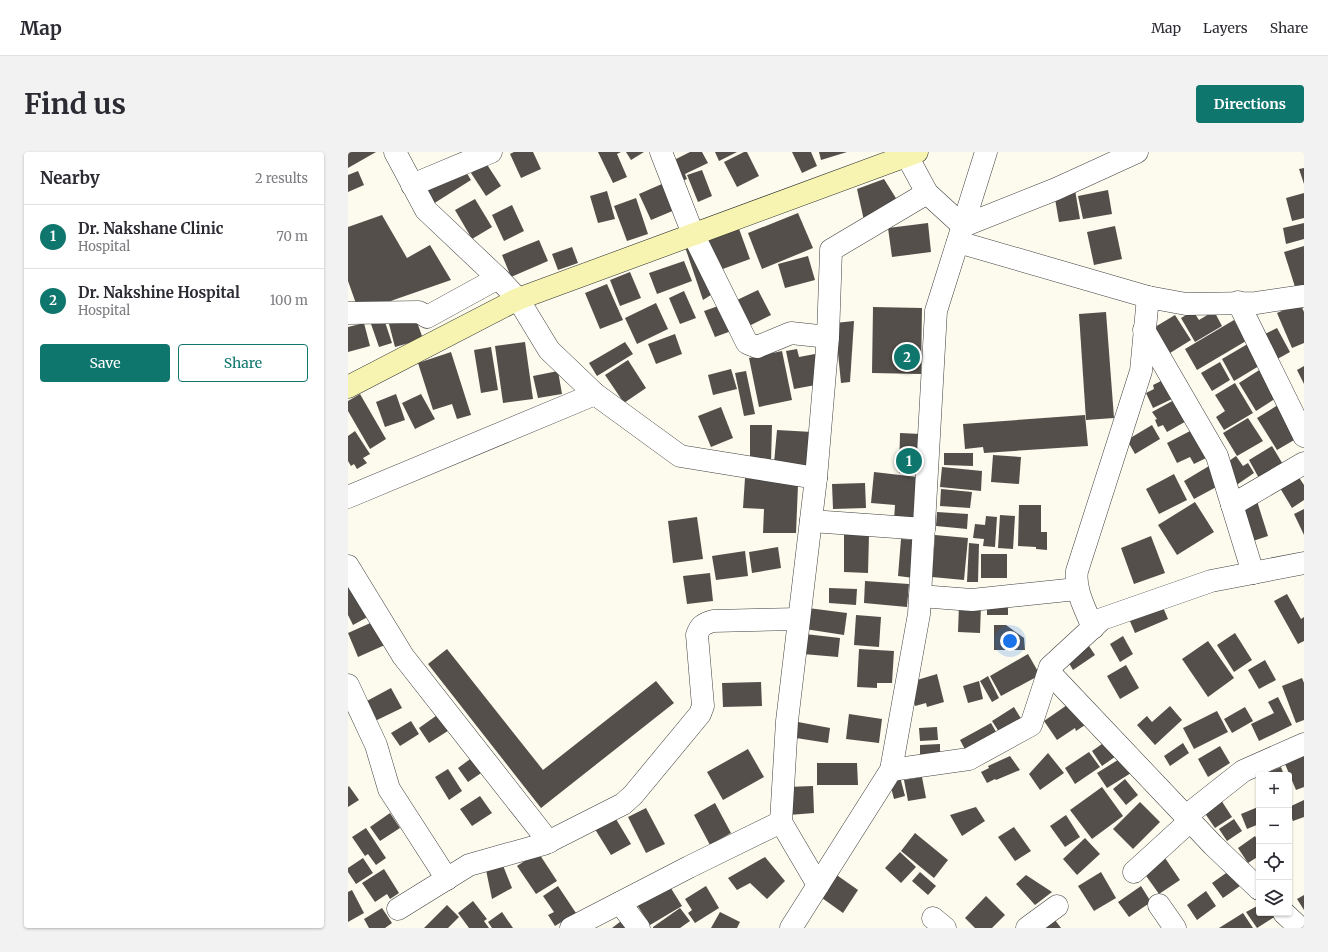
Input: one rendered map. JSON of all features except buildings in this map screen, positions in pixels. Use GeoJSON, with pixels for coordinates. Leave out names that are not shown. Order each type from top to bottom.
{"type":"FeatureCollection","features":[{"type":"Feature","properties":{"kind":"street"},"geometry":{"type":"LineString","coordinates":[[395,152],[426,210],[518,299],[549,350],[596,394],[680,456],[816,478]]}},
{"type":"Feature","properties":{"kind":"street"},"geometry":{"type":"LineString","coordinates":[[412,185],[491,152]]}},
{"type":"Feature","properties":{"kind":"street"},"geometry":{"type":"LineString","coordinates":[[661,152],[694,234],[747,343],[757,347],[791,333],[828,337]]}},
{"type":"Feature","properties":{"kind":"street"},"geometry":{"type":"LineString","coordinates":[[791,928],[891,770],[919,614],[936,311],[986,152]]}},
{"type":"Feature","properties":{"kind":"street"},"geometry":{"type":"LineString","coordinates":[[960,234],[1137,152]]}},
{"type":"Feature","properties":{"kind":"street"},"geometry":{"type":"LineString","coordinates":[[348,387],[518,299],[912,154],[927,193],[960,234],[1148,297],[1186,304],[1238,302],[1256,303],[1304,296]]}},
{"type":"Feature","properties":{"kind":"street"},"geometry":{"type":"LineString","coordinates":[[818,885],[781,822],[787,721],[816,478],[828,337],[831,250],[927,193]]}},
{"type":"Feature","properties":{"kind":"street"},"geometry":{"type":"LineString","coordinates":[[348,313],[419,312],[427,317],[498,278]]}},
{"type":"Feature","properties":{"kind":"street"},"geometry":{"type":"LineString","coordinates":[[1093,628],[1077,589],[1075,580],[1141,371],[1148,297]]}},
{"type":"Feature","properties":{"kind":"street"},"geometry":{"type":"LineString","coordinates":[[1238,302],[1304,436]]}},
{"type":"Feature","properties":{"kind":"street"},"geometry":{"type":"LineString","coordinates":[[1144,330],[1216,456],[1253,573]]}},
{"type":"Feature","properties":{"kind":"street"},"geometry":{"type":"LineString","coordinates":[[348,497],[596,394]]}},
{"type":"Feature","properties":{"kind":"street"},"geometry":{"type":"LineString","coordinates":[[1232,505],[1304,463]]}},
{"type":"Feature","properties":{"kind":"street"},"geometry":{"type":"LineString","coordinates":[[811,521],[924,529]]}},
{"type":"Feature","properties":{"kind":"street"},"geometry":{"type":"LineString","coordinates":[[891,770],[969,759],[1030,725],[1050,668],[1102,619],[1211,581],[1304,563]]}},
{"type":"Feature","properties":{"kind":"street"},"geometry":{"type":"LineString","coordinates":[[348,566],[403,656],[549,842]]}},
{"type":"Feature","properties":{"kind":"street"},"geometry":{"type":"LineString","coordinates":[[920,596],[972,600],[1077,589]]}},
{"type":"Feature","properties":{"kind":"street"},"geometry":{"type":"LineString","coordinates":[[398,910],[469,865],[549,842],[628,800],[700,714],[703,706],[697,636],[699,629],[703,624],[712,621],[799,619]]}},
{"type":"Feature","properties":{"kind":"street"},"geometry":{"type":"LineString","coordinates":[[1049,672],[1213,845],[1256,886]]}},
{"type":"Feature","properties":{"kind":"street"},"geometry":{"type":"LineString","coordinates":[[348,685],[376,745],[389,789],[447,879]]}},
{"type":"Feature","properties":{"kind":"street"},"geometry":{"type":"LineString","coordinates":[[1134,872],[1188,818],[1243,771],[1304,744]]}},
{"type":"Feature","properties":{"kind":"street"},"geometry":{"type":"LineString","coordinates":[[572,928],[781,822]]}},
{"type":"Feature","properties":{"kind":"street"},"geometry":{"type":"LineString","coordinates":[[620,903],[639,928]]}},
{"type":"Feature","properties":{"kind":"street"},"geometry":{"type":"LineString","coordinates":[[1159,905],[1175,928]]}},
{"type":"Feature","properties":{"kind":"street"},"geometry":{"type":"LineString","coordinates":[[1027,928],[1057,906]]}},
{"type":"Feature","properties":{"kind":"street"},"geometry":{"type":"LineString","coordinates":[[1287,916],[1300,928]]}},
{"type":"Feature","properties":{"kind":"place","name":"Dr. Nakshine Hospital"},"geometry":{"type":"Point","coordinates":[907,357]}},
{"type":"Feature","properties":{"kind":"place","name":"Dr. Nakshane Clinic"},"geometry":{"type":"Point","coordinates":[909,461]}}]}
